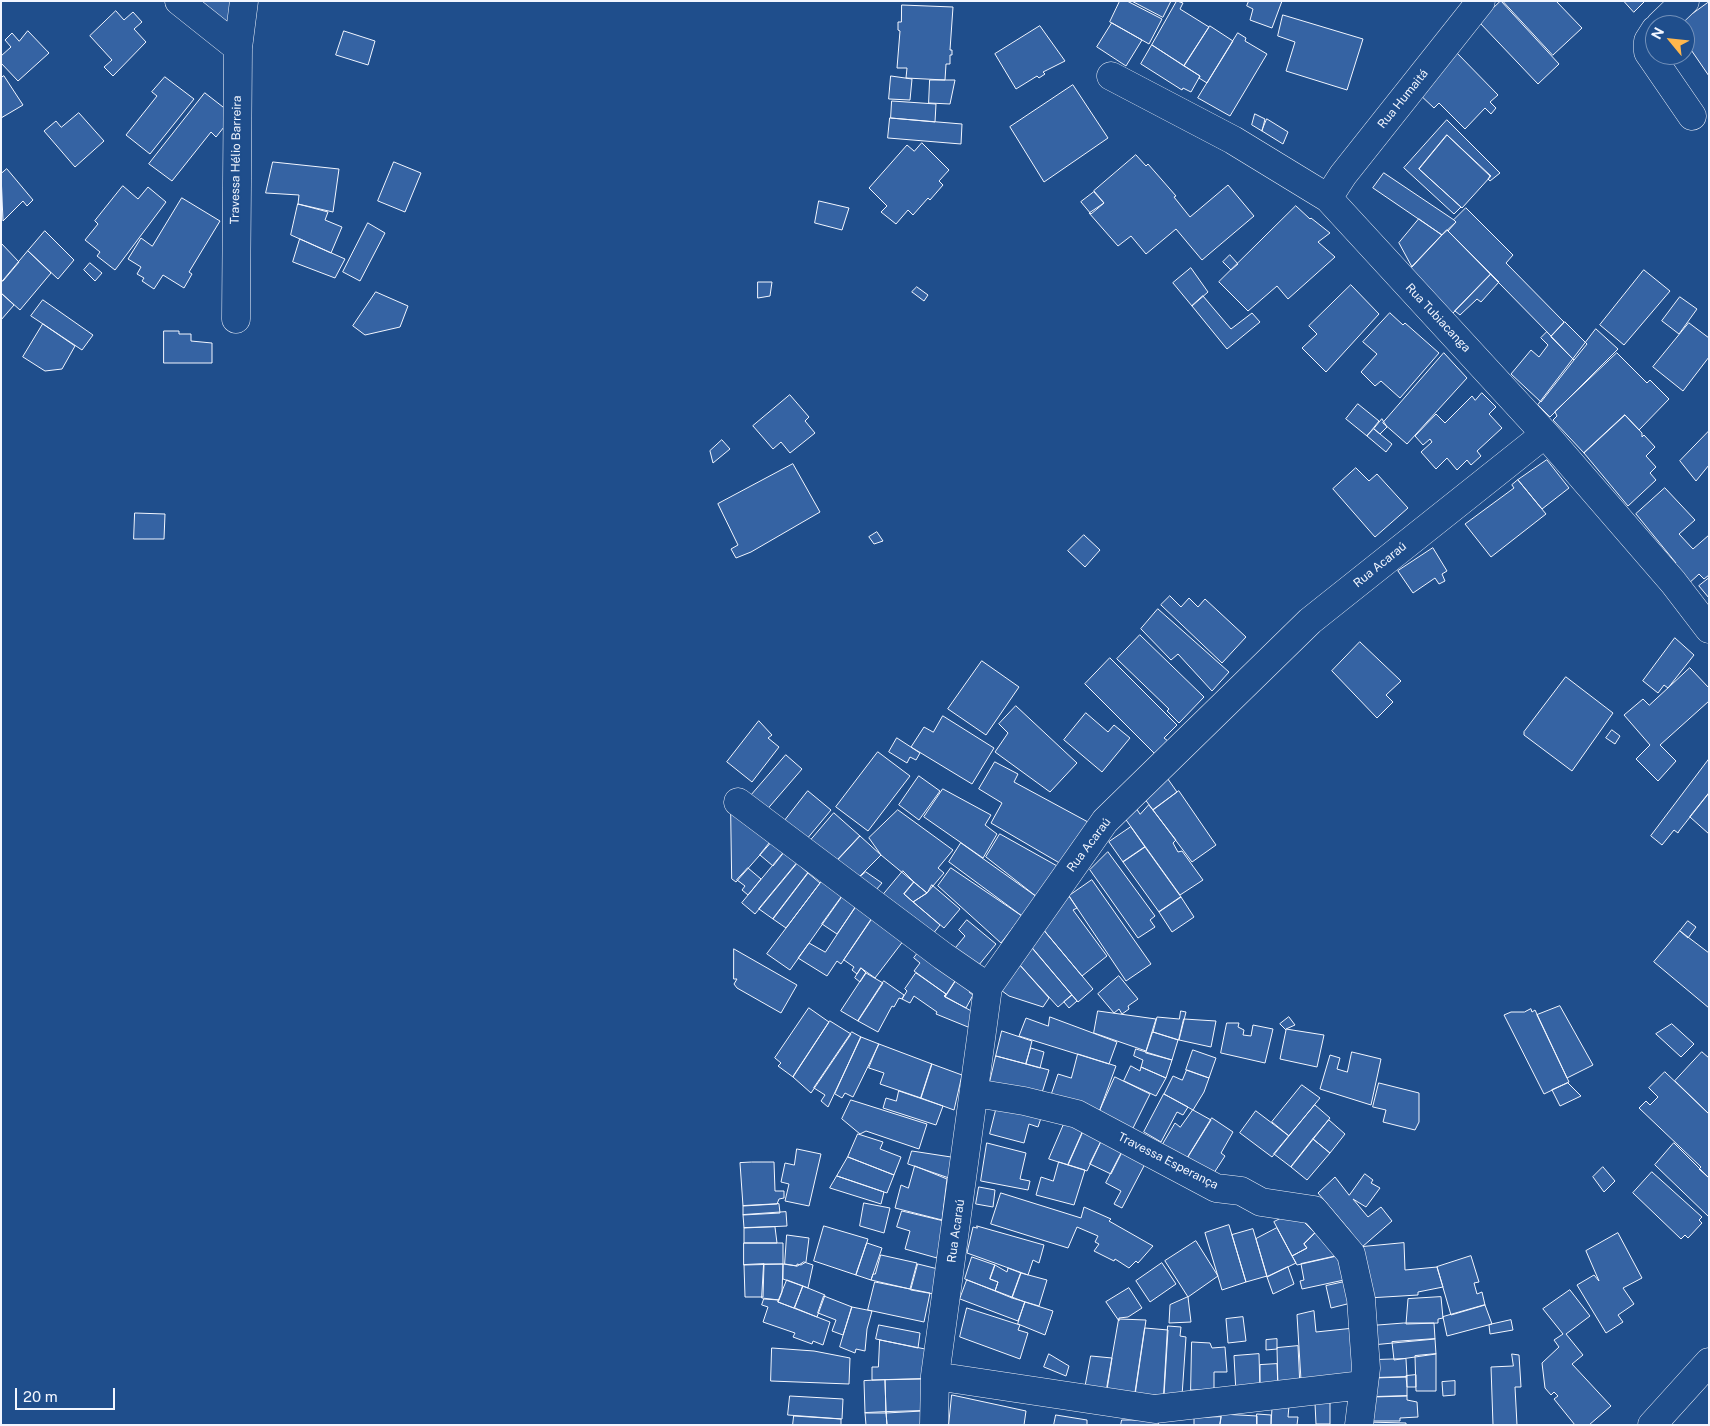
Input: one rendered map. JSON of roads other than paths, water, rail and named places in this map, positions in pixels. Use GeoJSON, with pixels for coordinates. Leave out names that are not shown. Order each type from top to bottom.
{"type":"FeatureCollection","features":[{"type":"Feature","properties":{"kind":"street"},"geometry":{"type":"LineString","coordinates":[[179,1],[238,48]]}},
{"type":"Feature","properties":{"kind":"street","name":"Travessa Hélio Barreira"},"geometry":{"type":"LineString","coordinates":[[236,319],[238,48],[244,1]]}},
{"type":"Feature","properties":{"kind":"street","name":"Rua Humaitá"},"geometry":{"type":"LineString","coordinates":[[1328,198],[1343,175],[1481,1]]}},
{"type":"Feature","properties":{"kind":"street"},"geometry":{"type":"LineString","coordinates":[[1670,15],[1685,1]]}},
{"type":"Feature","properties":{"kind":"street"},"geometry":{"type":"LineString","coordinates":[[1657,65],[1692,116]]}},
{"type":"Feature","properties":{"kind":"street","name":"Rua Tubiacanga"},"geometry":{"type":"LineString","coordinates":[[1111,76],[1233,140],[1328,198],[1545,434],[1672,582],[1709,629]]}},
{"type":"Feature","properties":{"kind":"street","name":"Rua Acaraú"},"geometry":{"type":"LineString","coordinates":[[934,1425],[935,1376],[988,987],[1105,821],[1310,621],[1545,434]]}},
{"type":"Feature","properties":{"kind":"street"},"geometry":{"type":"LineString","coordinates":[[738,802],[943,956],[988,987]]}},
{"type":"Feature","properties":{"kind":"street","name":"Travessa Esperança"},"geometry":{"type":"LineString","coordinates":[[975,1093],[1024,1101],[1077,1114],[1216,1188],[1241,1191],[1261,1202],[1314,1210],[1351,1254],[1361,1300],[1366,1368],[1359,1425]]}},
{"type":"Feature","properties":{"kind":"street"},"geometry":{"type":"LineString","coordinates":[[1652,1425],[1709,1362]]}},
{"type":"Feature","properties":{"kind":"street"},"geometry":{"type":"LineString","coordinates":[[935,1376],[1155,1409],[1363,1385]]}}]}
